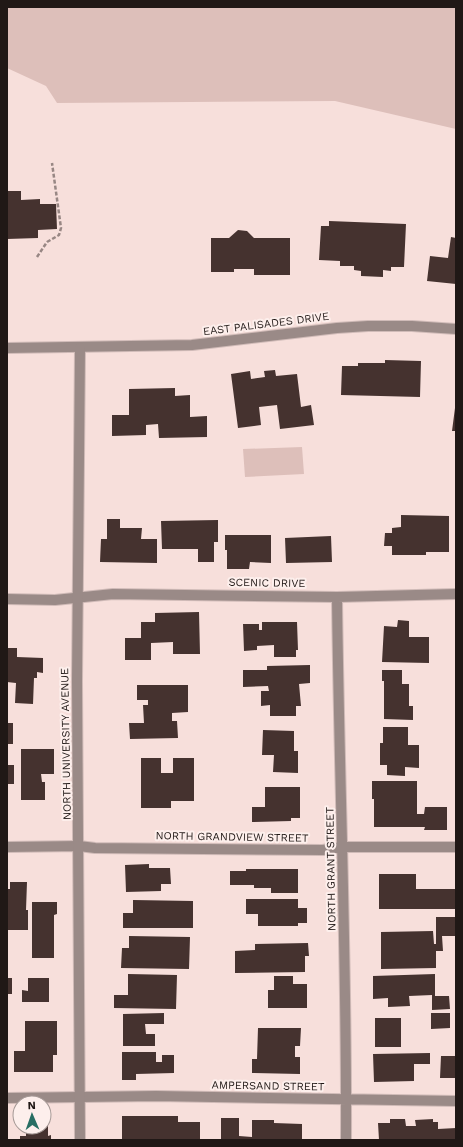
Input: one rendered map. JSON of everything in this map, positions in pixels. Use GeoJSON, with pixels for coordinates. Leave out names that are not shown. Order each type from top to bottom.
{"type":"FeatureCollection","features":[{"type":"Feature","properties":{"kind":"street","name":"EAST PALISADES DRIVE"},"geometry":{"type":"LineString","coordinates":[[7,348],[192,345],[337,328],[368,326],[412,326],[456,329]]}},
{"type":"Feature","properties":{"kind":"street","name":"NORTH UNIVERSITY AVENUE"},"geometry":{"type":"LineString","coordinates":[[80,348],[78,598],[80,1140]]}},
{"type":"Feature","properties":{"kind":"street","name":"SCENIC DRIVE"},"geometry":{"type":"LineString","coordinates":[[7,599],[55,600],[113,594],[337,597],[456,594]]}},
{"type":"Feature","properties":{"kind":"street","name":"NORTH GRANT STREET"},"geometry":{"type":"LineString","coordinates":[[337,597],[346,1140]]}},
{"type":"Feature","properties":{"kind":"street","name":"NORTH GRANDVIEW STREET"},"geometry":{"type":"LineString","coordinates":[[7,847],[79,846],[95,848],[323,850],[342,847],[456,847]]}},
{"type":"Feature","properties":{"kind":"street","name":"AMPERSAND STREET"},"geometry":{"type":"LineString","coordinates":[[7,1098],[80,1096],[456,1101]]}},
{"type":"Feature","properties":{"kind":"path"},"geometry":{"type":"LineString","coordinates":[[37,258],[47,242],[59,235],[61,228],[52,163]]}},
{"type":"Feature","properties":{"kind":"shaded area"},"geometry":{"type":"Polygon","coordinates":[[[7,7],[456,7],[456,129],[335,101],[57,103],[46,86],[7,68],[7,7]]]}},
{"type":"Feature","properties":{"kind":"shaded area"},"geometry":{"type":"Polygon","coordinates":[[[302,447],[304,474],[245,477],[243,449],[302,447]]]}},
{"type":"Feature","properties":{"kind":"building"},"geometry":{"type":"Polygon","coordinates":[[[7,191],[21,191],[21,200],[40,199],[40,204],[56,204],[57,229],[38,230],[38,238],[7,239],[7,191]]]}},
{"type":"Feature","properties":{"kind":"building"},"geometry":{"type":"Polygon","coordinates":[[[329,221],[406,224],[404,267],[391,267],[391,271],[383,270],[383,277],[361,276],[361,271],[354,270],[354,266],[340,266],[340,261],[319,260],[321,226],[329,226],[329,221]]]}},
{"type":"Feature","properties":{"kind":"building"},"geometry":{"type":"Polygon","coordinates":[[[238,230],[247,231],[254,238],[290,238],[290,275],[254,275],[254,269],[234,269],[234,272],[211,272],[211,238],[229,238],[238,230]]]}},
{"type":"Feature","properties":{"kind":"building"},"geometry":{"type":"Polygon","coordinates":[[[451,237],[456,238],[456,284],[427,281],[430,256],[448,258],[451,237]]]}},
{"type":"Feature","properties":{"kind":"building"},"geometry":{"type":"Polygon","coordinates":[[[385,360],[421,361],[420,397],[341,395],[342,366],[358,366],[358,363],[385,363],[385,360]]]}},
{"type":"Feature","properties":{"kind":"building"},"geometry":{"type":"Polygon","coordinates":[[[275,370],[276,376],[297,374],[301,407],[311,405],[314,425],[280,429],[277,405],[259,407],[261,425],[238,428],[231,374],[250,371],[251,379],[265,377],[264,371],[275,370]]]}},
{"type":"Feature","properties":{"kind":"building"},"geometry":{"type":"Polygon","coordinates":[[[175,388],[175,396],[190,395],[190,417],[207,416],[207,437],[159,438],[158,424],[146,425],[146,435],[112,436],[112,415],[129,415],[129,389],[175,388]]]}},
{"type":"Feature","properties":{"kind":"building"},"geometry":{"type":"Polygon","coordinates":[[[455,408],[456,431],[452,431],[455,408]]]}},
{"type":"Feature","properties":{"kind":"building"},"geometry":{"type":"Polygon","coordinates":[[[401,515],[449,516],[449,552],[426,552],[426,555],[392,555],[392,546],[384,546],[385,533],[392,533],[392,528],[401,527],[401,515]]]}},
{"type":"Feature","properties":{"kind":"building"},"geometry":{"type":"Polygon","coordinates":[[[107,519],[120,519],[120,528],[142,528],[141,539],[157,539],[157,563],[100,562],[101,539],[107,539],[107,519]]]}},
{"type":"Feature","properties":{"kind":"building"},"geometry":{"type":"Polygon","coordinates":[[[218,520],[218,542],[214,542],[214,562],[198,562],[198,549],[162,549],[161,521],[218,520]]]}},
{"type":"Feature","properties":{"kind":"building"},"geometry":{"type":"Polygon","coordinates":[[[225,535],[271,535],[271,563],[250,562],[249,569],[227,569],[225,535]]]}},
{"type":"Feature","properties":{"kind":"building"},"geometry":{"type":"Polygon","coordinates":[[[331,536],[332,562],[286,563],[285,538],[331,536]]]}},
{"type":"Feature","properties":{"kind":"building"},"geometry":{"type":"Polygon","coordinates":[[[199,612],[200,654],[173,654],[173,642],[151,643],[151,660],[125,660],[125,638],[141,638],[141,622],[155,622],[155,613],[199,612]]]}},
{"type":"Feature","properties":{"kind":"building"},"geometry":{"type":"Polygon","coordinates":[[[398,620],[409,621],[409,637],[429,637],[429,663],[382,662],[384,626],[397,627],[398,620]]]}},
{"type":"Feature","properties":{"kind":"building"},"geometry":{"type":"Polygon","coordinates":[[[262,622],[297,622],[298,650],[296,650],[296,657],[274,657],[274,645],[257,646],[257,650],[244,651],[243,624],[259,624],[259,630],[262,630],[262,622]]]}},
{"type":"Feature","properties":{"kind":"building"},"geometry":{"type":"Polygon","coordinates":[[[7,648],[17,648],[17,657],[43,658],[43,673],[37,672],[37,678],[34,678],[33,704],[15,703],[16,683],[7,682],[7,648]]]}},
{"type":"Feature","properties":{"kind":"building"},"geometry":{"type":"Polygon","coordinates":[[[310,665],[310,683],[299,684],[301,706],[296,706],[296,716],[270,716],[270,705],[261,706],[261,691],[269,691],[268,686],[243,687],[243,670],[267,670],[267,666],[310,665]]]}},
{"type":"Feature","properties":{"kind":"building"},"geometry":{"type":"Polygon","coordinates":[[[382,670],[402,670],[402,684],[409,684],[409,706],[413,706],[413,720],[384,719],[384,681],[382,681],[382,670]]]}},
{"type":"Feature","properties":{"kind":"building"},"geometry":{"type":"Polygon","coordinates":[[[137,685],[188,685],[188,712],[172,713],[172,721],[177,721],[178,738],[130,739],[129,723],[144,723],[143,705],[148,705],[148,700],[137,700],[137,685]]]}},
{"type":"Feature","properties":{"kind":"building"},"geometry":{"type":"Polygon","coordinates":[[[7,723],[13,723],[13,744],[7,744],[7,723]]]}},
{"type":"Feature","properties":{"kind":"building"},"geometry":{"type":"Polygon","coordinates":[[[383,727],[408,727],[408,745],[419,745],[419,768],[405,767],[405,776],[387,775],[387,765],[380,765],[380,743],[383,743],[383,727]]]}},
{"type":"Feature","properties":{"kind":"building"},"geometry":{"type":"Polygon","coordinates":[[[263,730],[294,731],[294,751],[298,751],[298,773],[273,772],[274,755],[262,755],[263,730]]]}},
{"type":"Feature","properties":{"kind":"building"},"geometry":{"type":"Polygon","coordinates":[[[21,749],[54,749],[54,774],[41,774],[42,782],[45,782],[45,800],[21,800],[21,749]]]}},
{"type":"Feature","properties":{"kind":"building"},"geometry":{"type":"Polygon","coordinates":[[[141,758],[161,758],[161,773],[173,773],[173,758],[194,758],[194,801],[171,801],[171,808],[141,808],[141,758]]]}},
{"type":"Feature","properties":{"kind":"building"},"geometry":{"type":"Polygon","coordinates":[[[7,765],[14,765],[14,784],[7,784],[7,765]]]}},
{"type":"Feature","properties":{"kind":"building"},"geometry":{"type":"Polygon","coordinates":[[[372,781],[417,781],[417,814],[424,814],[425,807],[447,807],[447,830],[424,830],[425,827],[374,827],[374,799],[372,799],[372,781]]]}},
{"type":"Feature","properties":{"kind":"building"},"geometry":{"type":"Polygon","coordinates":[[[265,787],[300,787],[300,818],[291,818],[291,821],[252,822],[252,807],[265,807],[265,787]]]}},
{"type":"Feature","properties":{"kind":"building"},"geometry":{"type":"Polygon","coordinates":[[[149,864],[149,868],[170,868],[171,884],[161,884],[161,891],[126,892],[125,865],[149,864]]]}},
{"type":"Feature","properties":{"kind":"building"},"geometry":{"type":"Polygon","coordinates":[[[246,869],[298,869],[298,893],[271,893],[271,888],[254,888],[254,885],[230,885],[230,871],[246,871],[246,869]]]}},
{"type":"Feature","properties":{"kind":"building"},"geometry":{"type":"Polygon","coordinates":[[[379,874],[416,874],[416,889],[456,889],[456,909],[379,909],[379,874]]]}},
{"type":"Feature","properties":{"kind":"building"},"geometry":{"type":"Polygon","coordinates":[[[10,882],[27,882],[26,910],[28,910],[28,930],[8,930],[7,889],[10,889],[10,882]]]}},
{"type":"Feature","properties":{"kind":"building"},"geometry":{"type":"Polygon","coordinates":[[[246,899],[298,899],[298,908],[307,908],[307,923],[298,923],[298,926],[258,926],[258,914],[246,914],[246,899]]]}},
{"type":"Feature","properties":{"kind":"building"},"geometry":{"type":"Polygon","coordinates":[[[133,900],[193,901],[193,928],[123,928],[123,913],[133,913],[133,900]]]}},
{"type":"Feature","properties":{"kind":"building"},"geometry":{"type":"Polygon","coordinates":[[[32,902],[57,902],[57,914],[54,915],[54,958],[32,958],[32,902]]]}},
{"type":"Feature","properties":{"kind":"building"},"geometry":{"type":"Polygon","coordinates":[[[436,917],[456,917],[456,936],[442,936],[443,951],[436,951],[436,968],[381,969],[381,932],[433,931],[434,944],[436,944],[436,917]]]}},
{"type":"Feature","properties":{"kind":"building"},"geometry":{"type":"Polygon","coordinates":[[[129,936],[190,937],[189,969],[121,968],[122,948],[129,948],[129,936]]]}},
{"type":"Feature","properties":{"kind":"building"},"geometry":{"type":"Polygon","coordinates":[[[308,943],[309,956],[305,956],[305,972],[235,973],[235,951],[255,950],[255,944],[308,943]]]}},
{"type":"Feature","properties":{"kind":"building"},"geometry":{"type":"Polygon","coordinates":[[[128,974],[177,975],[176,1009],[114,1008],[114,995],[128,995],[128,974]]]}},
{"type":"Feature","properties":{"kind":"building"},"geometry":{"type":"Polygon","coordinates":[[[435,974],[435,996],[449,996],[450,1009],[432,1010],[432,995],[409,996],[410,1006],[388,1007],[388,998],[373,999],[373,976],[435,974]]]}},
{"type":"Feature","properties":{"kind":"building"},"geometry":{"type":"Polygon","coordinates":[[[274,976],[293,976],[293,984],[307,984],[307,1008],[268,1008],[268,990],[274,990],[274,976]]]}},
{"type":"Feature","properties":{"kind":"building"},"geometry":{"type":"Polygon","coordinates":[[[7,978],[12,978],[12,994],[7,994],[7,978]]]}},
{"type":"Feature","properties":{"kind":"building"},"geometry":{"type":"Polygon","coordinates":[[[28,978],[49,978],[49,1002],[22,1002],[22,990],[28,991],[28,978]]]}},
{"type":"Feature","properties":{"kind":"building"},"geometry":{"type":"Polygon","coordinates":[[[164,1013],[164,1024],[145,1024],[146,1034],[155,1034],[155,1046],[123,1046],[123,1014],[164,1013]]]}},
{"type":"Feature","properties":{"kind":"building"},"geometry":{"type":"Polygon","coordinates":[[[431,1013],[450,1013],[450,1028],[431,1029],[431,1013]]]}},
{"type":"Feature","properties":{"kind":"building"},"geometry":{"type":"Polygon","coordinates":[[[375,1018],[401,1018],[401,1047],[375,1047],[375,1018]]]}},
{"type":"Feature","properties":{"kind":"building"},"geometry":{"type":"Polygon","coordinates":[[[25,1021],[57,1021],[57,1055],[53,1055],[53,1072],[14,1072],[14,1051],[25,1051],[25,1021]]]}},
{"type":"Feature","properties":{"kind":"building"},"geometry":{"type":"Polygon","coordinates":[[[258,1028],[301,1028],[300,1046],[295,1046],[295,1057],[300,1057],[300,1074],[252,1073],[252,1059],[257,1059],[258,1028]]]}},
{"type":"Feature","properties":{"kind":"building"},"geometry":{"type":"Polygon","coordinates":[[[122,1052],[156,1052],[156,1062],[162,1062],[162,1055],[174,1055],[174,1073],[136,1074],[136,1080],[122,1080],[122,1052]]]}},
{"type":"Feature","properties":{"kind":"building"},"geometry":{"type":"Polygon","coordinates":[[[430,1053],[430,1064],[414,1064],[414,1081],[374,1082],[373,1054],[430,1053]]]}},
{"type":"Feature","properties":{"kind":"building"},"geometry":{"type":"Polygon","coordinates":[[[441,1056],[456,1056],[456,1078],[440,1078],[441,1056]]]}},
{"type":"Feature","properties":{"kind":"building"},"geometry":{"type":"Polygon","coordinates":[[[122,1116],[178,1116],[178,1122],[200,1122],[200,1140],[122,1140],[122,1116]]]}},
{"type":"Feature","properties":{"kind":"building"},"geometry":{"type":"Polygon","coordinates":[[[221,1118],[239,1118],[239,1136],[252,1137],[252,1120],[274,1120],[274,1123],[302,1124],[302,1140],[221,1140],[221,1118]]]}},
{"type":"Feature","properties":{"kind":"building"},"geometry":{"type":"Polygon","coordinates":[[[390,1119],[405,1119],[406,1126],[416,1126],[415,1120],[433,1119],[433,1122],[438,1122],[438,1129],[456,1128],[456,1140],[379,1140],[378,1123],[390,1123],[390,1119]]]}},
{"type":"Feature","properties":{"kind":"building"},"geometry":{"type":"Polygon","coordinates":[[[51,1135],[51,1140],[20,1140],[20,1136],[51,1135]]]}}]}
